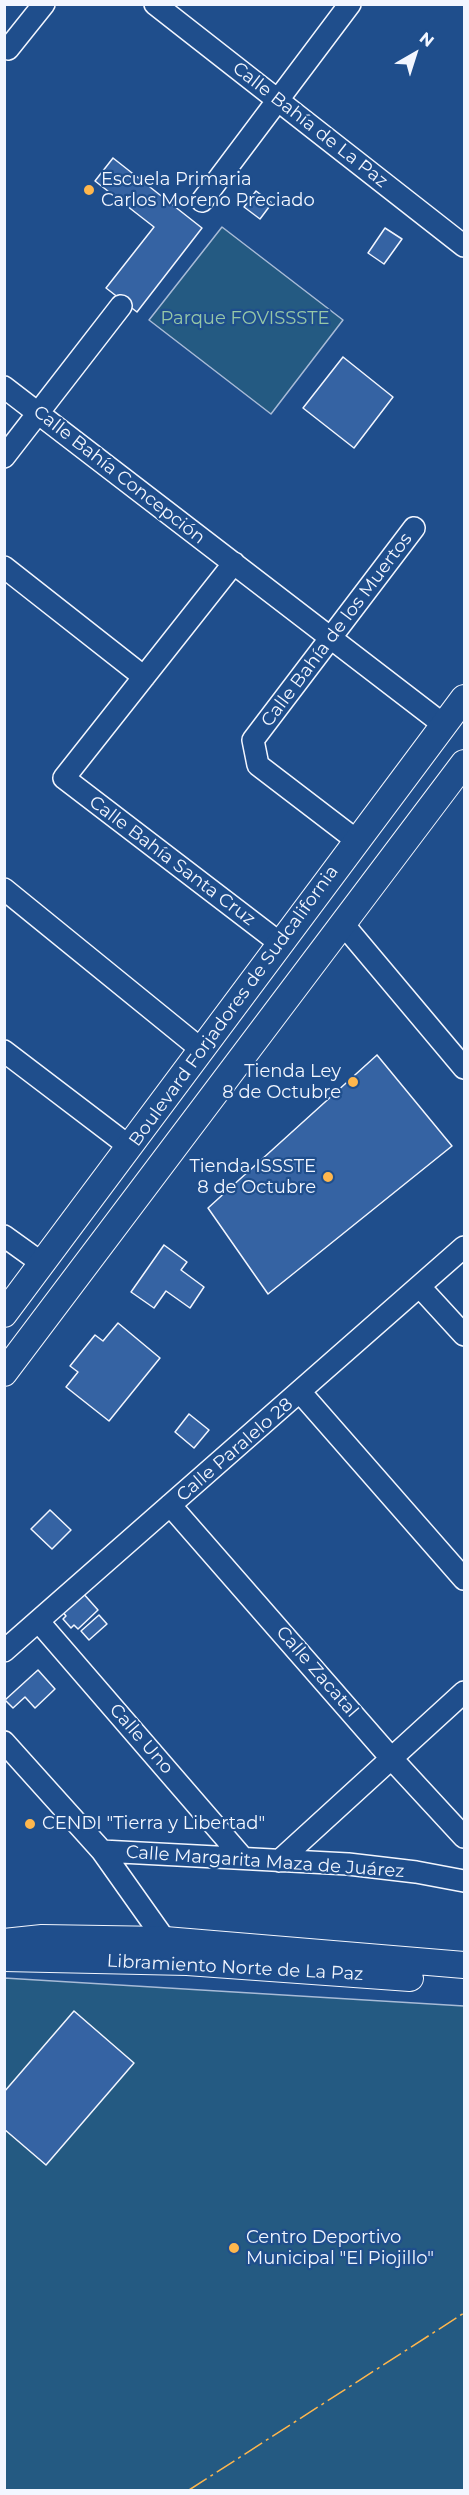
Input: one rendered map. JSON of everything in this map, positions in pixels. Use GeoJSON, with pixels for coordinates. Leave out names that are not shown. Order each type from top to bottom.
{"type":"FeatureCollection","features":[{"type":"Feature","properties":{"kind":"main road","name":"Boulevard Forjadores de Sudcalifornia"},"geometry":{"type":"LineString","coordinates":[[4,1314],[356,840],[465,698]]}},
{"type":"Feature","properties":{"kind":"main road","name":"Boulevard Forjadores de Sudcalifornia"},"geometry":{"type":"LineString","coordinates":[[4,1373],[461,772]]}},
{"type":"Feature","properties":{"kind":"main road"},"geometry":{"type":"LineString","coordinates":[[4,1942],[42,1938],[165,1940],[465,1965]]}},
{"type":"Feature","properties":{"kind":"main road","name":"Libramiento Norte de La Paz"},"geometry":{"type":"LineString","coordinates":[[4,1958],[187,1962],[465,1982]]}},
{"type":"Feature","properties":{"kind":"street"},"geometry":{"type":"LineString","coordinates":[[8,49],[44,4]]}},
{"type":"Feature","properties":{"kind":"street","name":"Calle Bahía de La Paz"},"geometry":{"type":"LineString","coordinates":[[155,4],[465,246]]}},
{"type":"Feature","properties":{"kind":"street"},"geometry":{"type":"LineString","coordinates":[[202,201],[350,4]]}},
{"type":"Feature","properties":{"kind":"street"},"geometry":{"type":"LineString","coordinates":[[4,457],[121,306]]}},
{"type":"Feature","properties":{"kind":"street","name":"Calle Bahía Concepción"},"geometry":{"type":"LineString","coordinates":[[4,387],[444,725]]}},
{"type":"Feature","properties":{"kind":"street","name":"Calle Bahía de los Muertos"},"geometry":{"type":"LineString","coordinates":[[356,840],[258,765],[253,740],[414,528]]}},
{"type":"Feature","properties":{"kind":"street"},"geometry":{"type":"LineString","coordinates":[[4,567],[144,677],[234,563]]}},
{"type":"Feature","properties":{"kind":"street","name":"Calle Bahía Santa Cruz"},"geometry":{"type":"LineString","coordinates":[[144,677],[64,778],[281,944]]}},
{"type":"Feature","properties":{"kind":"street"},"geometry":{"type":"LineString","coordinates":[[4,889],[202,1050]]}},
{"type":"Feature","properties":{"kind":"street"},"geometry":{"type":"LineString","coordinates":[[344,924],[465,1068]]}},
{"type":"Feature","properties":{"kind":"street"},"geometry":{"type":"LineString","coordinates":[[4,1051],[130,1147]]}},
{"type":"Feature","properties":{"kind":"street"},"geometry":{"type":"LineString","coordinates":[[4,1236],[43,1264]]}},
{"type":"Feature","properties":{"kind":"street","name":"Calle Paralelo 28"},"geometry":{"type":"LineString","coordinates":[[4,1651],[465,1247]]}},
{"type":"Feature","properties":{"kind":"street"},"geometry":{"type":"LineString","coordinates":[[420,1287],[465,1335]]}},
{"type":"Feature","properties":{"kind":"street"},"geometry":{"type":"LineString","coordinates":[[301,1393],[465,1579]]}},
{"type":"Feature","properties":{"kind":"street","name":"Calle Zacatal"},"geometry":{"type":"LineString","coordinates":[[170,1505],[391,1758],[465,1837]]}},
{"type":"Feature","properties":{"kind":"street","name":"Calle Uno"},"geometry":{"type":"LineString","coordinates":[[39,1622],[242,1857]]}},
{"type":"Feature","properties":{"kind":"street"},"geometry":{"type":"LineString","coordinates":[[279,1861],[465,1692]]}},
{"type":"Feature","properties":{"kind":"street"},"geometry":{"type":"LineString","coordinates":[[4,1742],[102,1851],[165,1940]]}},
{"type":"Feature","properties":{"kind":"street","name":"Calle Margarita Maza de Juárez"},"geometry":{"type":"LineString","coordinates":[[102,1851],[348,1864],[465,1881]]}},
{"type":"Feature","properties":{"kind":"green space","name":"Parque FOVISSSTE"},"geometry":{"type":"Polygon","coordinates":[[[222,227],[343,320],[271,414],[149,320],[222,227]]]}},
{"type":"Feature","properties":{"kind":"green space","name":"Centro Deportivo Municipal \"El Piojillo\""},"geometry":{"type":"Polygon","coordinates":[[[4,1978],[464,2006],[464,2490],[5,2490],[4,1978]]]}},
{"type":"Feature","properties":{"kind":"building"},"geometry":{"type":"Polygon","coordinates":[[[113,158],[202,228],[137,312],[106,288],[154,227],[95,181],[113,158]]]}},
{"type":"Feature","properties":{"kind":"building"},"geometry":{"type":"Polygon","coordinates":[[[256,191],[272,203],[260,219],[244,207],[256,191]]]}},
{"type":"Feature","properties":{"kind":"building"},"geometry":{"type":"Polygon","coordinates":[[[385,228],[402,239],[384,264],[368,253],[385,228]]]}},
{"type":"Feature","properties":{"kind":"building"},"geometry":{"type":"Polygon","coordinates":[[[343,357],[393,397],[354,448],[303,408],[343,357]]]}},
{"type":"Feature","properties":{"kind":"building","name":"Tienda ISSSTE 8 de Octubre"},"geometry":{"type":"Polygon","coordinates":[[[377,1055],[452,1146],[268,1294],[208,1208],[377,1055]]]}},
{"type":"Feature","properties":{"kind":"building"},"geometry":{"type":"Polygon","coordinates":[[[164,1245],[187,1262],[181,1270],[204,1287],[190,1308],[166,1291],[154,1308],[131,1292],[164,1245]]]}},
{"type":"Feature","properties":{"kind":"building"},"geometry":{"type":"Polygon","coordinates":[[[118,1323],[160,1358],[109,1421],[66,1387],[78,1372],[70,1366],[95,1335],[103,1341],[118,1323]]]}},
{"type":"Feature","properties":{"kind":"building"},"geometry":{"type":"Polygon","coordinates":[[[189,1414],[209,1430],[194,1448],[175,1432],[189,1414]]]}},
{"type":"Feature","properties":{"kind":"building"},"geometry":{"type":"Polygon","coordinates":[[[50,1510],[71,1530],[52,1549],[31,1529],[50,1510]]]}},
{"type":"Feature","properties":{"kind":"building"},"geometry":{"type":"Polygon","coordinates":[[[82,1592],[98,1610],[78,1629],[74,1625],[71,1628],[63,1619],[66,1616],[62,1611],[82,1592]]]}},
{"type":"Feature","properties":{"kind":"building"},"geometry":{"type":"Polygon","coordinates":[[[99,1615],[107,1624],[89,1640],[81,1631],[99,1615]]]}},
{"type":"Feature","properties":{"kind":"building"},"geometry":{"type":"Polygon","coordinates":[[[38,1670],[55,1689],[35,1708],[25,1697],[13,1708],[5,1700],[38,1670]]]}},
{"type":"Feature","properties":{"kind":"building"},"geometry":{"type":"Polygon","coordinates":[[[74,2011],[134,2063],[46,2165],[4,2129],[4,2092],[74,2011]]]}},
{"type":"Feature","properties":{"kind":"power"},"geometry":{"type":"LineString","coordinates":[[189,2490],[464,2313]]}},
{"type":"Feature","properties":{"kind":"place","name":"Escuela Primaria Carlos Moreno Preciado"},"geometry":{"type":"Point","coordinates":[89,190]}},
{"type":"Feature","properties":{"kind":"place","name":"Tienda Ley 8 de Octubre"},"geometry":{"type":"Point","coordinates":[353,1082]}},
{"type":"Feature","properties":{"kind":"place","name":"Tienda ISSSTE 8 de Octubre"},"geometry":{"type":"Point","coordinates":[328,1177]}},
{"type":"Feature","properties":{"kind":"place","name":"CENDI \"Tierra y Libertad\""},"geometry":{"type":"Point","coordinates":[30,1824]}},
{"type":"Feature","properties":{"kind":"place","name":"Centro Deportivo Municipal \"El Piojillo\""},"geometry":{"type":"Point","coordinates":[234,2248]}}]}
